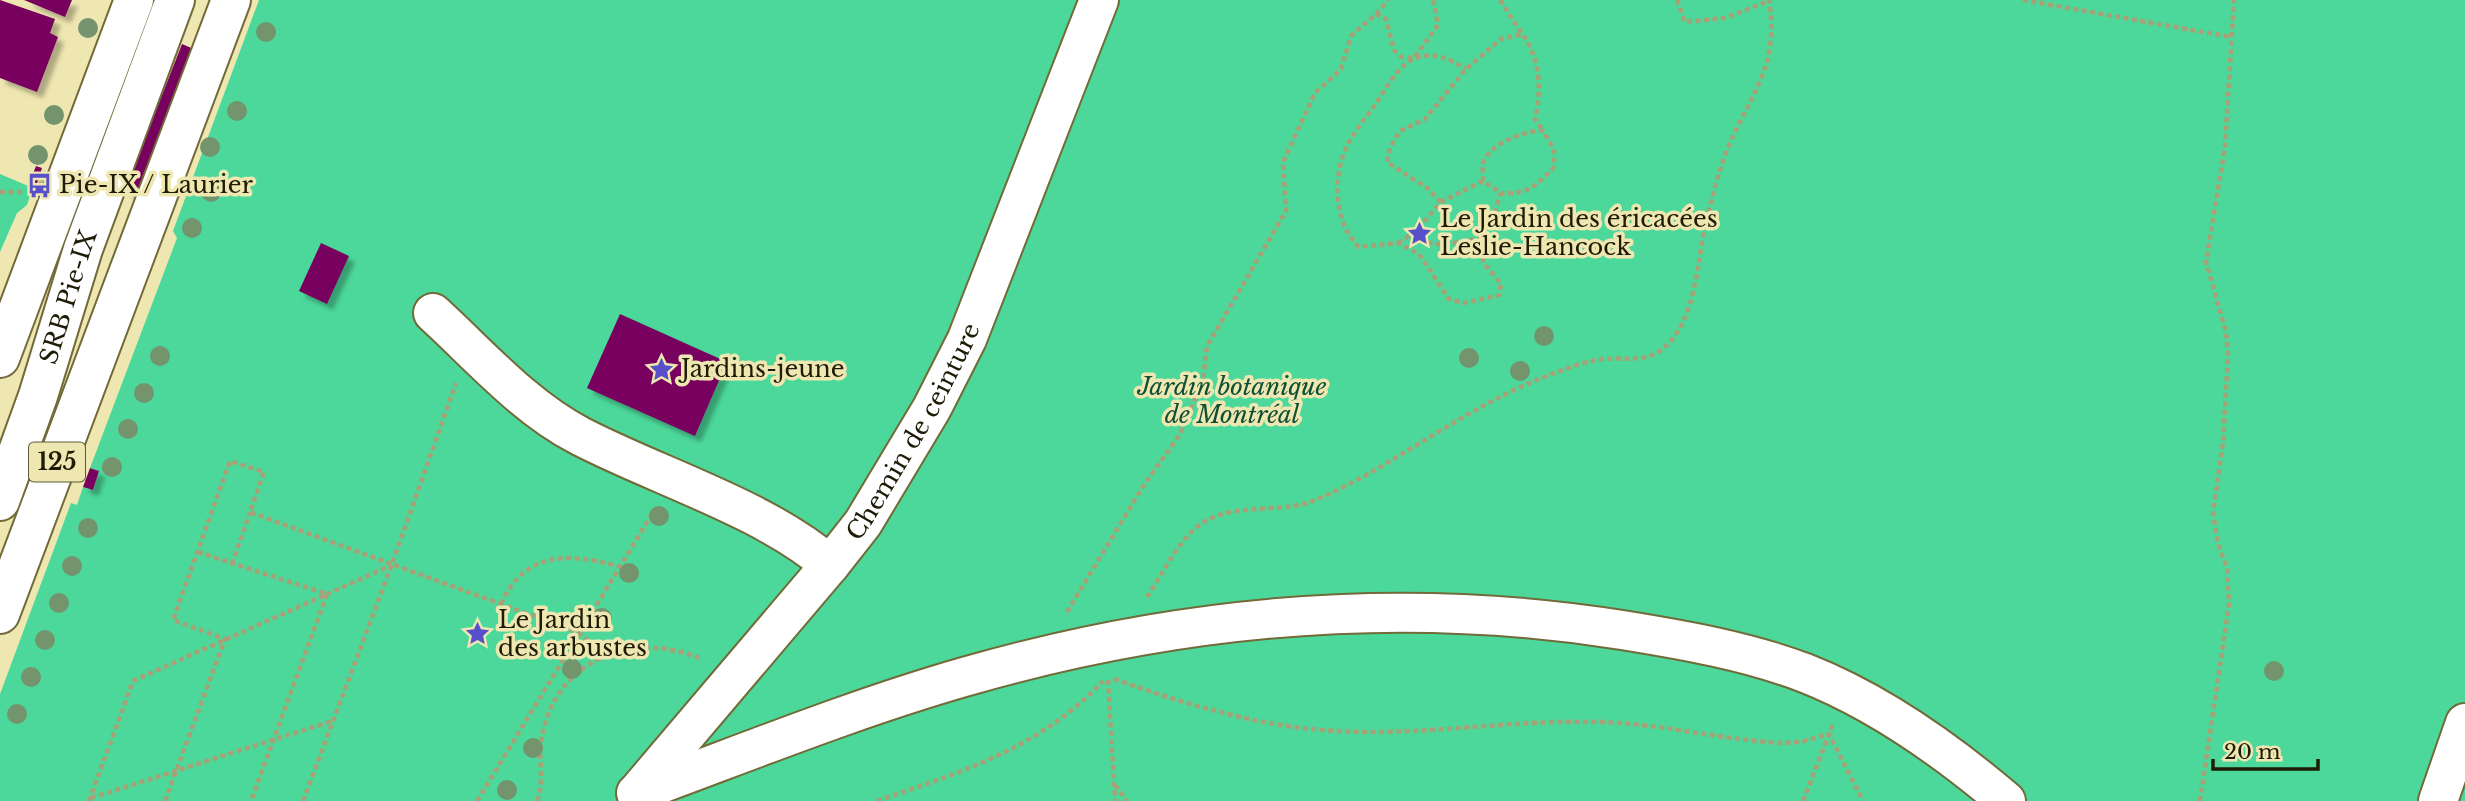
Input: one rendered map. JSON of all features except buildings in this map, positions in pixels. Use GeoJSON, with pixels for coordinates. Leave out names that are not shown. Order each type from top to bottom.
{"type":"FeatureCollection","features":[{"type":"Feature","properties":{"kind":"main road"},"geometry":{"type":"LineString","coordinates":[[97,356],[55,341],[4,334],[134,0]]}},
{"type":"Feature","properties":{"kind":"main road","name":"125"},"geometry":{"type":"LineString","coordinates":[[0,614],[231,0]]}},
{"type":"Feature","properties":{"kind":"main road","name":"Chemin de ceinture"},"geometry":{"type":"LineString","coordinates":[[632,797],[830,565],[892,477],[932,408],[967,339],[1099,0]]}},
{"type":"Feature","properties":{"kind":"main road","name":"SRB Pie-IX"},"geometry":{"type":"LineString","coordinates":[[0,501],[55,341],[86,239],[175,5]]}},
{"type":"Feature","properties":{"kind":"main road"},"geometry":{"type":"LineString","coordinates":[[433,313],[542,411],[577,435],[802,541],[830,565]]}},
{"type":"Feature","properties":{"kind":"main road"},"geometry":{"type":"LineString","coordinates":[[632,797],[855,712],[964,677],[1034,659],[1191,627],[1249,619],[1356,611],[1433,611],[1524,617],[1674,639],[1736,652],[1805,674],[1844,692],[1929,741],[2006,801]]}},
{"type":"Feature","properties":{"kind":"main road"},"geometry":{"type":"LineString","coordinates":[[2438,801],[2465,723]]}},
{"type":"Feature","properties":{"kind":"path"},"geometry":{"type":"LineString","coordinates":[[1034,659],[1081,591],[1142,488],[1180,434],[1203,380],[1208,346],[1286,211],[1283,162],[1315,93],[1341,69],[1351,36],[1388,0]]}},
{"type":"Feature","properties":{"kind":"path"},"geometry":{"type":"LineString","coordinates":[[1433,0],[1438,24],[1414,58],[1390,81],[1349,142],[1338,171],[1340,211],[1348,236],[1359,247],[1398,243],[1416,231],[1441,201],[1483,181]]}},
{"type":"Feature","properties":{"kind":"path"},"geometry":{"type":"LineString","coordinates":[[1483,181],[1502,193],[1519,194],[1540,183],[1554,167],[1554,149],[1535,119],[1540,99],[1537,69],[1530,44],[1500,0]]}},
{"type":"Feature","properties":{"kind":"path"},"geometry":{"type":"LineString","coordinates":[[1153,589],[1186,540],[1209,520],[1228,514],[1300,506],[1536,380],[1594,360],[1656,355],[1669,344],[1687,309],[1696,280],[1704,230],[1724,158],[1755,99],[1768,61],[1773,28],[1769,1],[1725,18],[1685,22],[1677,0]]}},
{"type":"Feature","properties":{"kind":"path"},"geometry":{"type":"LineString","coordinates":[[2023,0],[2231,37]]}},
{"type":"Feature","properties":{"kind":"path"},"geometry":{"type":"LineString","coordinates":[[2200,801],[2228,604],[2227,568],[2218,544],[2213,513],[2225,417],[2228,355],[2226,332],[2206,262],[2225,147],[2234,0]]}},
{"type":"Feature","properties":{"kind":"path"},"geometry":{"type":"LineString","coordinates":[[1376,13],[1385,19],[1392,34],[1394,50],[1401,57],[1441,55],[1466,69]]}},
{"type":"Feature","properties":{"kind":"path"},"geometry":{"type":"LineString","coordinates":[[1441,201],[1427,188],[1387,162],[1390,148],[1400,131],[1425,119],[1466,69],[1501,39],[1521,34]]}},
{"type":"Feature","properties":{"kind":"path"},"geometry":{"type":"LineString","coordinates":[[1483,181],[1483,163],[1492,151],[1531,131],[1542,131]]}},
{"type":"Feature","properties":{"kind":"path"},"geometry":{"type":"LineString","coordinates":[[0,192],[16,189],[31,193]]}},
{"type":"Feature","properties":{"kind":"path"},"geometry":{"type":"LineString","coordinates":[[1398,243],[1419,254],[1449,299],[1464,303],[1499,295],[1501,284],[1483,262],[1486,237],[1502,193]]}},
{"type":"Feature","properties":{"kind":"path"},"geometry":{"type":"LineString","coordinates":[[1416,231],[1424,242],[1443,245],[1486,237]]}},
{"type":"Feature","properties":{"kind":"path"},"geometry":{"type":"LineString","coordinates":[[303,801],[392,564],[469,346]]}},
{"type":"Feature","properties":{"kind":"path"},"geometry":{"type":"LineString","coordinates":[[225,639],[173,620],[230,461],[264,472],[232,564]]}},
{"type":"Feature","properties":{"kind":"path"},"geometry":{"type":"LineString","coordinates":[[477,801],[618,566],[673,481]]}},
{"type":"Feature","properties":{"kind":"path"},"geometry":{"type":"LineString","coordinates":[[250,512],[578,632],[607,655]]}},
{"type":"Feature","properties":{"kind":"path"},"geometry":{"type":"LineString","coordinates":[[198,552],[327,594]]}},
{"type":"Feature","properties":{"kind":"path"},"geometry":{"type":"LineString","coordinates":[[501,604],[509,586],[523,572],[548,559],[590,559],[618,566]]}},
{"type":"Feature","properties":{"kind":"path"},"geometry":{"type":"LineString","coordinates":[[90,800],[133,681],[392,564]]}},
{"type":"Feature","properties":{"kind":"path"},"geometry":{"type":"LineString","coordinates":[[251,801],[327,594]]}},
{"type":"Feature","properties":{"kind":"path"},"geometry":{"type":"LineString","coordinates":[[165,801],[225,639]]}},
{"type":"Feature","properties":{"kind":"path"},"geometry":{"type":"LineString","coordinates":[[537,801],[542,777],[541,741],[552,705],[571,680],[607,655],[626,648],[665,647],[683,651],[710,665]]}},
{"type":"Feature","properties":{"kind":"path"},"geometry":{"type":"LineString","coordinates":[[1107,677],[1210,710],[1310,729],[1405,731],[1567,721],[1633,724],[1782,743],[1801,742],[1829,734]]}},
{"type":"Feature","properties":{"kind":"path"},"geometry":{"type":"LineString","coordinates":[[1107,677],[1115,801]]}},
{"type":"Feature","properties":{"kind":"path"},"geometry":{"type":"LineString","coordinates":[[877,801],[1014,750],[1062,719],[1107,677]]}},
{"type":"Feature","properties":{"kind":"path"},"geometry":{"type":"LineString","coordinates":[[1803,801],[1844,692]]}},
{"type":"Feature","properties":{"kind":"path"},"geometry":{"type":"LineString","coordinates":[[90,800],[333,720]]}},
{"type":"Feature","properties":{"kind":"path"},"geometry":{"type":"LineString","coordinates":[[1829,734],[1863,801]]}},
{"type":"Feature","properties":{"kind":"path"},"geometry":{"type":"LineString","coordinates":[[1115,785],[1127,801]]}},
{"type":"Feature","properties":{"kind":"green space","name":"Jardin botanique de Montréal"},"geometry":{"type":"Polygon","coordinates":[[[259,0],[2465,0],[2465,801],[0,801],[0,694],[71,503],[77,505],[83,487],[93,490],[99,471],[90,468],[177,238],[173,231],[259,0]]]}},
{"type":"Feature","properties":{"kind":"green space"},"geometry":{"type":"Polygon","coordinates":[[[0,174],[33,188],[27,205],[17,213],[0,252],[0,174]]]}},
{"type":"Feature","properties":{"kind":"place","name":"Pie-IX / Laurier"},"geometry":{"type":"Point","coordinates":[39,185]}},
{"type":"Feature","properties":{"kind":"place","name":"Le Jardin des éricacées Leslie-Hancock"},"geometry":{"type":"Point","coordinates":[1420,233]}},
{"type":"Feature","properties":{"kind":"place","name":"Jardins-jeune"},"geometry":{"type":"Point","coordinates":[661,369]}},
{"type":"Feature","properties":{"kind":"place","name":"Le Jardin des arbustes"},"geometry":{"type":"Point","coordinates":[478,634]}}]}
